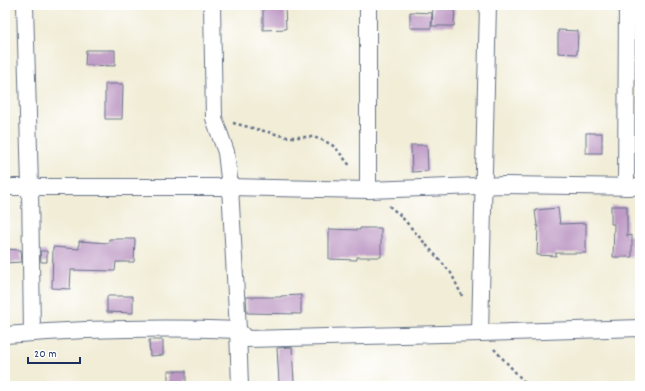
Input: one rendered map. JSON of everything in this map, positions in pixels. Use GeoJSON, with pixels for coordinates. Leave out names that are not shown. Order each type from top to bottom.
{"type":"FeatureCollection","features":[{"type":"Feature","properties":{"kind":"street"},"geometry":{"type":"LineString","coordinates":[[26,5],[32,333]]}},
{"type":"Feature","properties":{"kind":"street"},"geometry":{"type":"LineString","coordinates":[[212,5],[214,118],[226,152],[230,188],[240,386]]}},
{"type":"Feature","properties":{"kind":"street"},"geometry":{"type":"LineString","coordinates":[[368,5],[368,190]]}},
{"type":"Feature","properties":{"kind":"street"},"geometry":{"type":"LineString","coordinates":[[480,333],[488,5]]}},
{"type":"Feature","properties":{"kind":"street"},"geometry":{"type":"LineString","coordinates":[[5,187],[368,190],[484,187],[505,185],[633,187],[627,5]]}},
{"type":"Feature","properties":{"kind":"street"},"geometry":{"type":"LineString","coordinates":[[5,335],[170,329],[238,330],[246,339],[640,328]]}},
{"type":"Feature","properties":{"kind":"path"},"geometry":{"type":"LineString","coordinates":[[480,333],[528,386]]}},
{"type":"Feature","properties":{"kind":"building"},"geometry":{"type":"Polygon","coordinates":[[[263,5],[285,5],[286,29],[263,30],[263,5]]]}},
{"type":"Feature","properties":{"kind":"building"},"geometry":{"type":"Polygon","coordinates":[[[433,5],[455,5],[454,26],[432,26],[433,5]]]}},
{"type":"Feature","properties":{"kind":"building"},"geometry":{"type":"Polygon","coordinates":[[[410,12],[432,13],[431,28],[410,28],[410,12]]]}},
{"type":"Feature","properties":{"kind":"building"},"geometry":{"type":"Polygon","coordinates":[[[558,30],[578,31],[577,54],[558,53],[558,30]]]}},
{"type":"Feature","properties":{"kind":"building"},"geometry":{"type":"Polygon","coordinates":[[[86,50],[115,50],[115,66],[85,65],[86,50]]]}},
{"type":"Feature","properties":{"kind":"building"},"geometry":{"type":"Polygon","coordinates":[[[105,84],[123,84],[122,119],[105,119],[105,84]]]}},
{"type":"Feature","properties":{"kind":"building"},"geometry":{"type":"Polygon","coordinates":[[[586,133],[602,133],[602,153],[586,153],[586,133]]]}},
{"type":"Feature","properties":{"kind":"building"},"geometry":{"type":"Polygon","coordinates":[[[411,145],[427,145],[428,171],[412,172],[411,145]]]}},
{"type":"Feature","properties":{"kind":"building"},"geometry":{"type":"Polygon","coordinates":[[[611,206],[627,206],[627,236],[632,235],[632,257],[613,257],[614,224],[611,224],[611,206]]]}},
{"type":"Feature","properties":{"kind":"building"},"geometry":{"type":"Polygon","coordinates":[[[558,208],[560,224],[586,223],[586,253],[556,253],[556,256],[537,255],[538,226],[535,210],[558,208]]]}},
{"type":"Feature","properties":{"kind":"building"},"geometry":{"type":"Polygon","coordinates":[[[360,228],[381,228],[381,257],[357,257],[357,260],[329,259],[329,229],[360,230],[360,228]]]}},
{"type":"Feature","properties":{"kind":"building"},"geometry":{"type":"Polygon","coordinates":[[[109,239],[135,239],[134,262],[116,262],[115,271],[71,270],[70,289],[52,288],[53,247],[79,249],[79,241],[109,243],[109,239]]]}},
{"type":"Feature","properties":{"kind":"building"},"geometry":{"type":"Polygon","coordinates":[[[5,249],[21,250],[22,262],[5,263],[5,249]]]}},
{"type":"Feature","properties":{"kind":"building"},"geometry":{"type":"Polygon","coordinates":[[[40,251],[47,251],[47,262],[41,262],[40,251]]]}},
{"type":"Feature","properties":{"kind":"building"},"geometry":{"type":"Polygon","coordinates":[[[301,295],[301,314],[247,313],[246,297],[281,297],[301,295]]]}},
{"type":"Feature","properties":{"kind":"building"},"geometry":{"type":"Polygon","coordinates":[[[107,296],[133,296],[133,313],[107,312],[107,296]]]}},
{"type":"Feature","properties":{"kind":"building"},"geometry":{"type":"Polygon","coordinates":[[[149,340],[163,340],[163,355],[150,356],[149,340]]]}},
{"type":"Feature","properties":{"kind":"building"},"geometry":{"type":"Polygon","coordinates":[[[292,347],[294,382],[279,383],[277,348],[292,347]]]}},
{"type":"Feature","properties":{"kind":"building"},"geometry":{"type":"Polygon","coordinates":[[[168,371],[186,371],[186,386],[168,386],[168,371]]]}}]}
